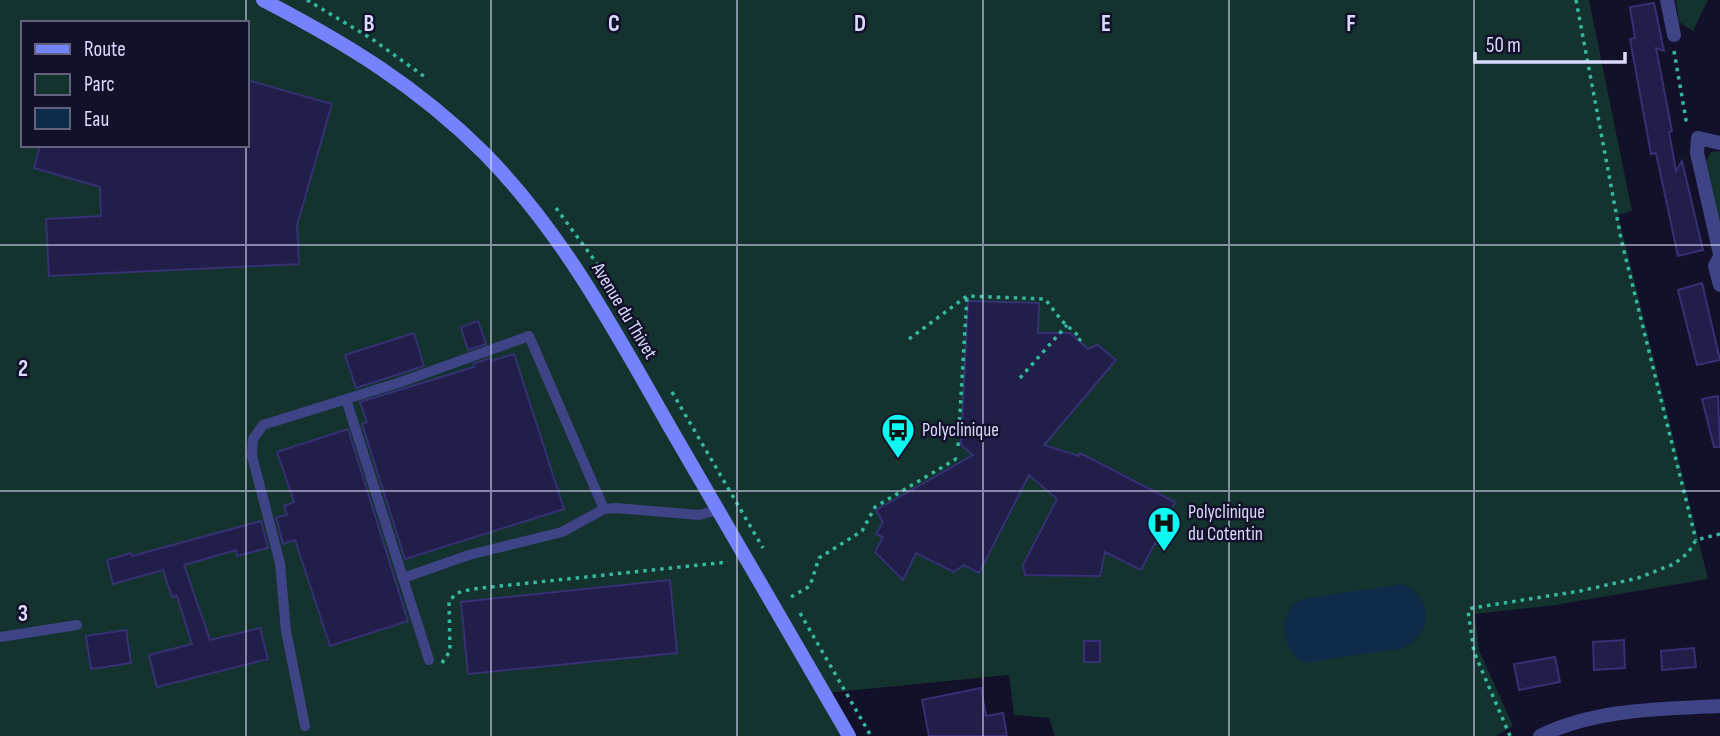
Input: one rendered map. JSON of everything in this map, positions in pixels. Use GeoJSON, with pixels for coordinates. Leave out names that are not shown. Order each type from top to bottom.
{"type":"FeatureCollection","features":[{"type":"Feature","properties":{"kind":"main road","name":"Avenue du Thivet"},"geometry":{"type":"LineString","coordinates":[[263,0],[328,33],[382,67],[425,100],[485,154],[540,216],[592,291],[849,736]]}},
{"type":"Feature","properties":{"kind":"street"},"geometry":{"type":"LineString","coordinates":[[1667,0],[1674,35]]}},
{"type":"Feature","properties":{"kind":"street"},"geometry":{"type":"LineString","coordinates":[[1720,143],[1698,138],[1697,153],[1720,255],[1715,266],[1720,285]]}},
{"type":"Feature","properties":{"kind":"street"},"geometry":{"type":"LineString","coordinates":[[1540,736],[1559,727],[1608,715],[1720,706]]}},
{"type":"Feature","properties":{"kind":"lane"},"geometry":{"type":"LineString","coordinates":[[305,726],[286,631],[280,563],[252,456],[253,439],[263,425],[401,382],[529,336],[604,509]]}},
{"type":"Feature","properties":{"kind":"lane"},"geometry":{"type":"LineString","coordinates":[[346,399],[429,660]]}},
{"type":"Feature","properties":{"kind":"lane"},"geometry":{"type":"LineString","coordinates":[[403,578],[469,555],[562,532],[604,509],[699,516],[718,510]]}},
{"type":"Feature","properties":{"kind":"lane"},"geometry":{"type":"LineString","coordinates":[[0,637],[77,625]]}},
{"type":"Feature","properties":{"kind":"path"},"geometry":{"type":"LineString","coordinates":[[1576,0],[1617,220],[1696,540]]}},
{"type":"Feature","properties":{"kind":"path"},"geometry":{"type":"LineString","coordinates":[[1674,35],[1674,61],[1686,120],[1698,138]]}},
{"type":"Feature","properties":{"kind":"path"},"geometry":{"type":"LineString","coordinates":[[958,446],[967,296]]}},
{"type":"Feature","properties":{"kind":"path"},"geometry":{"type":"LineString","coordinates":[[909,339],[967,296],[1045,299],[1081,338],[1079,341]]}},
{"type":"Feature","properties":{"kind":"path"},"geometry":{"type":"LineString","coordinates":[[1020,378],[1067,325]]}},
{"type":"Feature","properties":{"kind":"path"},"geometry":{"type":"LineString","coordinates":[[791,597],[810,586],[819,558],[862,531],[875,507],[956,459],[960,461]]}},
{"type":"Feature","properties":{"kind":"path"},"geometry":{"type":"LineString","coordinates":[[1510,736],[1474,652],[1468,611],[1472,608],[1580,591],[1638,578],[1674,564],[1688,552],[1696,540],[1720,534]]}},
{"type":"Feature","properties":{"kind":"path"},"geometry":{"type":"LineString","coordinates":[[429,660],[434,665],[440,665],[450,651],[449,601],[457,593],[472,589],[748,560]]}},
{"type":"Feature","properties":{"kind":"path"},"geometry":{"type":"LineString","coordinates":[[797,608],[872,736]]}},
{"type":"Feature","properties":{"kind":"green space"},"geometry":{"type":"Polygon","coordinates":[[[0,0],[1589,0],[1632,211],[1618,215],[1708,579],[1555,605],[1475,614],[1479,650],[1513,726],[1496,736],[1055,736],[1049,718],[1014,715],[1009,675],[825,693],[849,736],[0,736],[0,0]]]}},
{"type":"Feature","properties":{"kind":"green space"},"geometry":{"type":"Polygon","coordinates":[[[1676,0],[1708,0],[1693,31],[1679,22],[1676,0]]]}},
{"type":"Feature","properties":{"kind":"green space"},"geometry":{"type":"Polygon","coordinates":[[[1720,151],[1720,229],[1705,164],[1711,152],[1720,151]]]}},
{"type":"Feature","properties":{"kind":"water"},"geometry":{"type":"Polygon","coordinates":[[[1404,584],[1420,598],[1426,616],[1421,633],[1404,648],[1303,663],[1290,650],[1284,636],[1284,628],[1293,604],[1307,598],[1404,584]]]}},
{"type":"Feature","properties":{"kind":"building"},"geometry":{"type":"Polygon","coordinates":[[[1654,3],[1664,51],[1656,48],[1672,131],[1669,132],[1676,171],[1682,161],[1703,250],[1678,256],[1656,153],[1651,154],[1630,39],[1635,38],[1630,7],[1654,3]]]}},
{"type":"Feature","properties":{"kind":"building"},"geometry":{"type":"Polygon","coordinates":[[[248,80],[332,104],[297,225],[299,264],[49,276],[46,219],[101,216],[100,187],[34,168],[39,147],[248,147],[248,80]]]}},
{"type":"Feature","properties":{"kind":"building"},"geometry":{"type":"Polygon","coordinates":[[[1702,283],[1720,360],[1697,365],[1678,290],[1702,283]]]}},
{"type":"Feature","properties":{"kind":"building"},"geometry":{"type":"Polygon","coordinates":[[[968,301],[1039,303],[1038,333],[1070,333],[1088,349],[1098,345],[1116,360],[1044,445],[1079,456],[1080,453],[1175,502],[1164,524],[1173,529],[1164,548],[1155,543],[1141,570],[1105,552],[1100,576],[1025,575],[1023,565],[1057,499],[1029,475],[979,573],[964,565],[954,572],[916,553],[903,580],[875,552],[883,537],[876,534],[883,522],[876,510],[973,455],[961,445],[968,301]]]}},
{"type":"Feature","properties":{"kind":"building"},"geometry":{"type":"Polygon","coordinates":[[[478,321],[486,344],[468,350],[461,327],[478,321]]]}},
{"type":"Feature","properties":{"kind":"building"},"geometry":{"type":"Polygon","coordinates":[[[414,333],[424,366],[356,388],[345,355],[414,333]]]}},
{"type":"Feature","properties":{"kind":"building"},"geometry":{"type":"Polygon","coordinates":[[[514,354],[564,509],[405,559],[362,424],[367,422],[360,402],[474,367],[473,364],[490,358],[491,361],[514,354]]]}},
{"type":"Feature","properties":{"kind":"building"},"geometry":{"type":"Polygon","coordinates":[[[1718,396],[1720,447],[1714,447],[1702,399],[1718,396]]]}},
{"type":"Feature","properties":{"kind":"building"},"geometry":{"type":"Polygon","coordinates":[[[348,429],[408,621],[330,646],[295,540],[283,544],[276,517],[287,515],[284,506],[294,502],[277,452],[348,429]]]}},
{"type":"Feature","properties":{"kind":"building"},"geometry":{"type":"Polygon","coordinates":[[[261,521],[268,548],[237,556],[236,550],[184,565],[210,640],[260,628],[268,659],[157,687],[149,655],[192,644],[177,596],[172,597],[163,570],[113,584],[107,560],[131,553],[132,556],[261,521]]]}},
{"type":"Feature","properties":{"kind":"building"},"geometry":{"type":"Polygon","coordinates":[[[670,580],[677,653],[468,674],[461,602],[670,580]]]}},
{"type":"Feature","properties":{"kind":"building"},"geometry":{"type":"Polygon","coordinates":[[[126,630],[131,663],[91,669],[86,636],[126,630]]]}},
{"type":"Feature","properties":{"kind":"building"},"geometry":{"type":"Polygon","coordinates":[[[1624,640],[1625,668],[1594,670],[1593,642],[1624,640]]]}},
{"type":"Feature","properties":{"kind":"building"},"geometry":{"type":"Polygon","coordinates":[[[1084,641],[1100,641],[1100,662],[1084,662],[1084,641]]]}},
{"type":"Feature","properties":{"kind":"building"},"geometry":{"type":"Polygon","coordinates":[[[1694,648],[1696,667],[1662,670],[1661,651],[1694,648]]]}},
{"type":"Feature","properties":{"kind":"building"},"geometry":{"type":"Polygon","coordinates":[[[1555,657],[1560,682],[1519,690],[1514,664],[1555,657]]]}},
{"type":"Feature","properties":{"kind":"building"},"geometry":{"type":"Polygon","coordinates":[[[981,688],[986,716],[1003,713],[1007,736],[929,736],[922,700],[981,688]]]}},
{"type":"Feature","properties":{"kind":"place","name":"Polyclinique"},"geometry":{"type":"Point","coordinates":[898,460]}},
{"type":"Feature","properties":{"kind":"place","name":"Polyclinique du Cotentin"},"geometry":{"type":"Point","coordinates":[1164,553]}}]}
